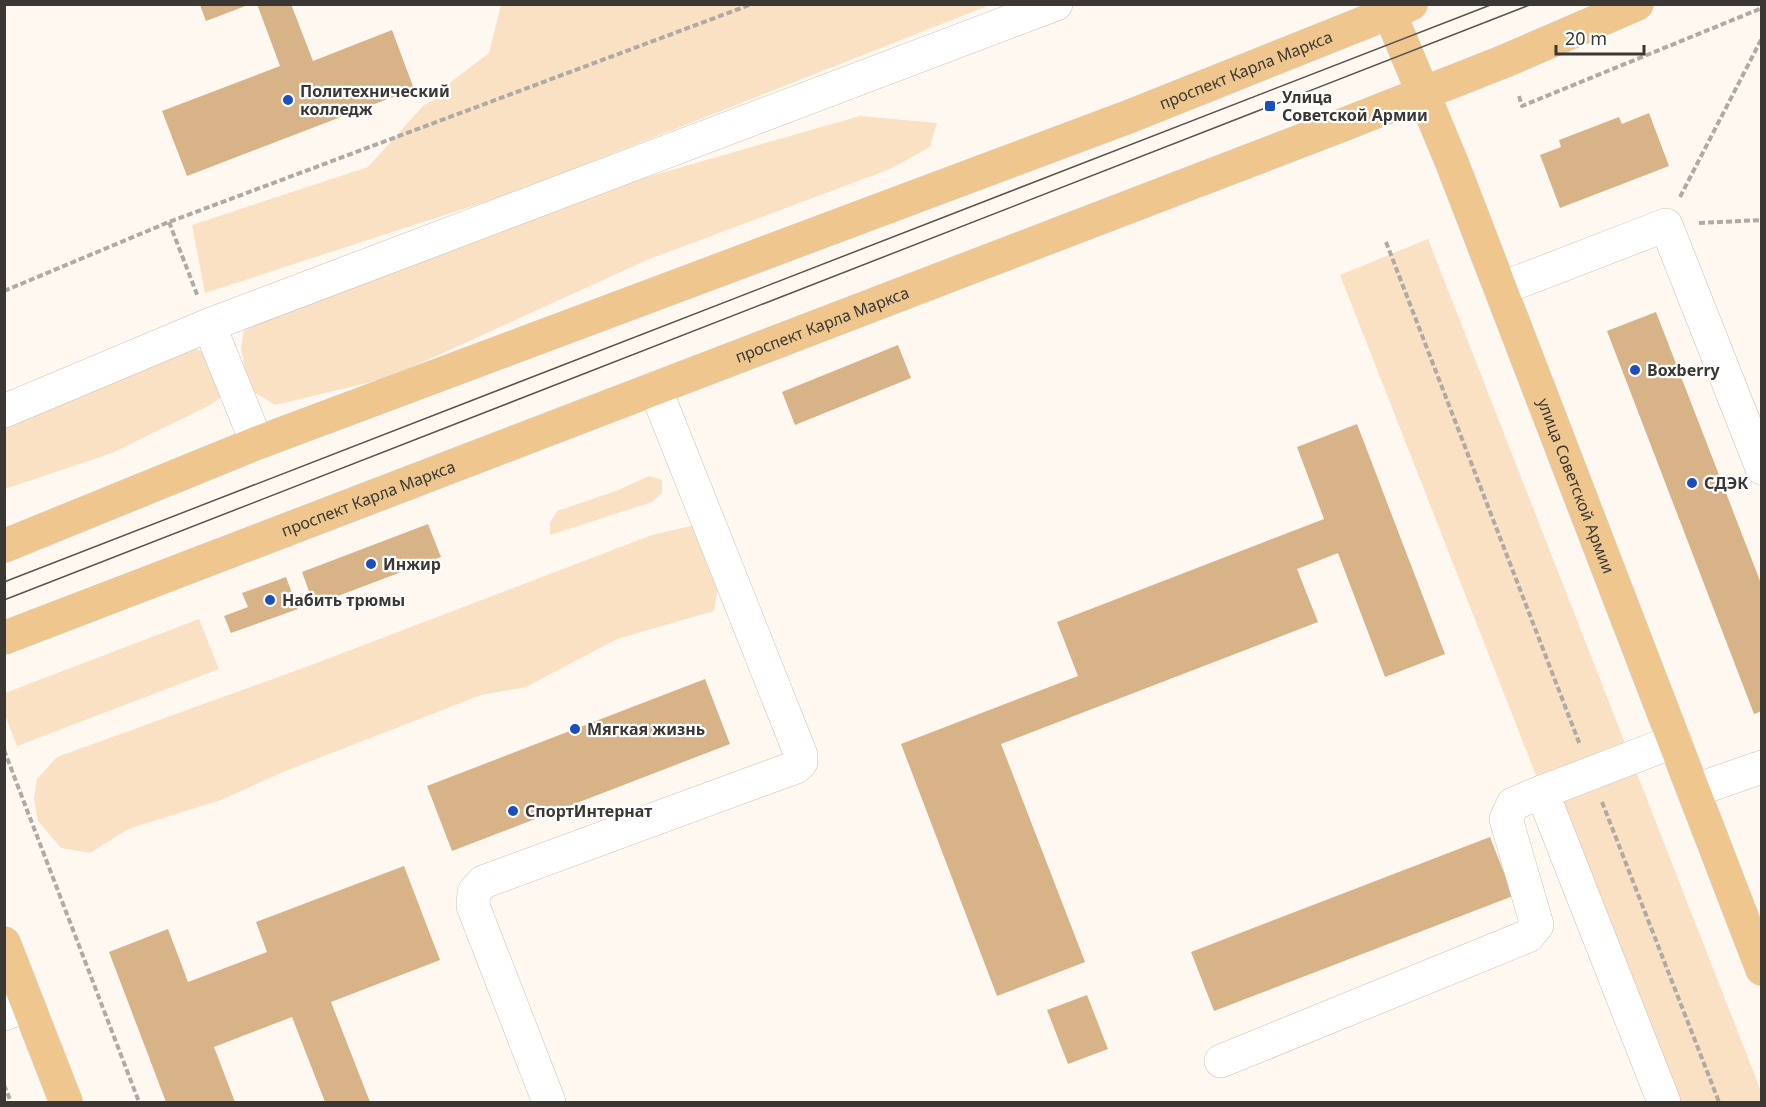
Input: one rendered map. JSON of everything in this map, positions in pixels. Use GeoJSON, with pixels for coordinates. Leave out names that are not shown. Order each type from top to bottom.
{"type":"FeatureCollection","features":[{"type":"Feature","properties":{"kind":"main road","name":"проспект Карла Маркса"},"geometry":{"type":"LineString","coordinates":[[4,638],[1505,61],[1637,4]]}},
{"type":"Feature","properties":{"kind":"main road","name":"проспект Карла Маркса"},"geometry":{"type":"LineString","coordinates":[[4,546],[257,443],[1128,117],[1395,7]]}},
{"type":"Feature","properties":{"kind":"main road","name":"улица Советской Армии"},"geometry":{"type":"LineString","coordinates":[[1395,7],[1422,92],[1675,741],[1761,969]]}},
{"type":"Feature","properties":{"kind":"main road"},"geometry":{"type":"LineString","coordinates":[[4,943],[16,1009],[66,1102]]}},
{"type":"Feature","properties":{"kind":"lane"},"geometry":{"type":"LineString","coordinates":[[4,411],[209,325],[1056,4]]}},
{"type":"Feature","properties":{"kind":"lane"},"geometry":{"type":"LineString","coordinates":[[1500,289],[1666,225],[1761,468]]}},
{"type":"Feature","properties":{"kind":"lane"},"geometry":{"type":"LineString","coordinates":[[209,325],[257,443]]}},
{"type":"Feature","properties":{"kind":"lane"},"geometry":{"type":"LineString","coordinates":[[549,1102],[473,906],[474,892],[483,882],[796,767],[801,762],[801,754],[655,388]]}},
{"type":"Feature","properties":{"kind":"lane"},"geometry":{"type":"LineString","coordinates":[[1221,1061],[1528,936],[1537,925],[1506,819],[1513,804],[1675,741]]}},
{"type":"Feature","properties":{"kind":"lane"},"geometry":{"type":"LineString","coordinates":[[1693,791],[1761,766]]}},
{"type":"Feature","properties":{"kind":"lane"},"geometry":{"type":"LineString","coordinates":[[1542,792],[1664,1102]]}},
{"type":"Feature","properties":{"kind":"path"},"geometry":{"type":"LineString","coordinates":[[4,291],[169,222],[752,4]]}},
{"type":"Feature","properties":{"kind":"path"},"geometry":{"type":"LineString","coordinates":[[1518,96],[1522,106],[1761,8]]}},
{"type":"Feature","properties":{"kind":"path"},"geometry":{"type":"LineString","coordinates":[[1666,225],[1761,38]]}},
{"type":"Feature","properties":{"kind":"path"},"geometry":{"type":"LineString","coordinates":[[1666,225],[1761,219]]}},
{"type":"Feature","properties":{"kind":"path"},"geometry":{"type":"LineString","coordinates":[[169,222],[209,325]]}},
{"type":"Feature","properties":{"kind":"path"},"geometry":{"type":"LineString","coordinates":[[1386,242],[1719,1102]]}},
{"type":"Feature","properties":{"kind":"path"},"geometry":{"type":"LineString","coordinates":[[4,750],[139,1102]]}},
{"type":"Feature","properties":{"kind":"path"},"geometry":{"type":"LineString","coordinates":[[4,1085],[11,1102]]}},
{"type":"Feature","properties":{"kind":"shaded area"},"geometry":{"type":"Polygon","coordinates":[[[501,5],[990,5],[515,192],[205,293],[192,225],[368,167],[424,105],[442,96],[447,85],[489,53],[501,5]]]}},
{"type":"Feature","properties":{"kind":"shaded area"},"geometry":{"type":"Polygon","coordinates":[[[860,116],[937,123],[930,147],[890,169],[647,260],[388,378],[275,405],[249,389],[241,348],[245,325],[602,190],[860,116]]]}},
{"type":"Feature","properties":{"kind":"shaded area"},"geometry":{"type":"Polygon","coordinates":[[[1428,239],[1761,1091],[1761,1102],[1664,1102],[1340,275],[1428,239]]]}},
{"type":"Feature","properties":{"kind":"shaded area"},"geometry":{"type":"Polygon","coordinates":[[[188,346],[213,355],[223,396],[210,405],[112,453],[5,489],[5,420],[188,346]]]}},
{"type":"Feature","properties":{"kind":"shaded area"},"geometry":{"type":"Polygon","coordinates":[[[649,476],[662,480],[662,493],[652,502],[550,535],[550,523],[557,511],[616,491],[649,476]]]}},
{"type":"Feature","properties":{"kind":"shaded area"},"geometry":{"type":"Polygon","coordinates":[[[695,525],[721,570],[714,611],[617,639],[526,687],[481,695],[283,772],[221,800],[128,829],[90,853],[61,848],[38,821],[34,799],[37,779],[57,757],[306,667],[652,535],[695,525]]]}},
{"type":"Feature","properties":{"kind":"shaded area"},"geometry":{"type":"Polygon","coordinates":[[[199,619],[219,669],[17,746],[5,715],[5,693],[199,619]]]}},
{"type":"Feature","properties":{"kind":"building","name":"Политехнический колледж"},"geometry":{"type":"Polygon","coordinates":[[[257,4],[291,4],[313,61],[392,30],[414,89],[187,176],[162,111],[280,66],[257,4]]]}},
{"type":"Feature","properties":{"kind":"building"},"geometry":{"type":"Polygon","coordinates":[[[200,5],[248,5],[206,21],[200,5]]]}},
{"type":"Feature","properties":{"kind":"building"},"geometry":{"type":"Polygon","coordinates":[[[1649,113],[1669,166],[1560,208],[1540,155],[1561,147],[1559,140],[1619,117],[1622,124],[1649,113]]]}},
{"type":"Feature","properties":{"kind":"building"},"geometry":{"type":"Polygon","coordinates":[[[1656,312],[1762,586],[1762,711],[1754,714],[1607,331],[1656,312]]]}},
{"type":"Feature","properties":{"kind":"building"},"geometry":{"type":"Polygon","coordinates":[[[898,345],[911,378],[795,425],[782,392],[898,345]]]}},
{"type":"Feature","properties":{"kind":"building"},"geometry":{"type":"Polygon","coordinates":[[[1357,424],[1445,654],[1385,677],[1338,553],[1297,569],[1318,622],[1001,744],[1085,962],[997,996],[901,744],[1078,676],[1057,622],[1324,519],[1297,447],[1357,424]]]}},
{"type":"Feature","properties":{"kind":"building","name":"Инжир"},"geometry":{"type":"Polygon","coordinates":[[[428,524],[441,557],[314,605],[302,572],[428,524]]]}},
{"type":"Feature","properties":{"kind":"building","name":"Набить трюмы"},"geometry":{"type":"Polygon","coordinates":[[[286,577],[298,609],[231,633],[224,616],[248,607],[242,593],[286,577]]]}},
{"type":"Feature","properties":{"kind":"building"},"geometry":{"type":"Polygon","coordinates":[[[705,679],[730,744],[452,851],[427,786],[705,679]]]}},
{"type":"Feature","properties":{"kind":"building"},"geometry":{"type":"Polygon","coordinates":[[[1490,837],[1513,896],[1214,1011],[1191,952],[1490,837]]]}},
{"type":"Feature","properties":{"kind":"building"},"geometry":{"type":"Polygon","coordinates":[[[404,866],[440,960],[331,1002],[370,1102],[325,1102],[292,1017],[214,1047],[235,1102],[166,1102],[109,952],[168,929],[188,982],[267,952],[256,922],[404,866]]]}},
{"type":"Feature","properties":{"kind":"building"},"geometry":{"type":"Polygon","coordinates":[[[1087,995],[1108,1049],[1068,1064],[1047,1010],[1087,995]]]}},
{"type":"Feature","properties":{"kind":"tram line"},"geometry":{"type":"LineString","coordinates":[[4,582],[1493,4]]}},
{"type":"Feature","properties":{"kind":"tram line"},"geometry":{"type":"LineString","coordinates":[[4,600],[1532,4]]}},
{"type":"Feature","properties":{"kind":"place","name":"Политехнический колледж"},"geometry":{"type":"Point","coordinates":[288,100]}},
{"type":"Feature","properties":{"kind":"place","name":"Улица Советской Армии"},"geometry":{"type":"Point","coordinates":[1270,106]}},
{"type":"Feature","properties":{"kind":"place","name":"Boxberry"},"geometry":{"type":"Point","coordinates":[1635,370]}},
{"type":"Feature","properties":{"kind":"place","name":"СДЭК"},"geometry":{"type":"Point","coordinates":[1692,483]}},
{"type":"Feature","properties":{"kind":"place","name":"Инжир"},"geometry":{"type":"Point","coordinates":[371,564]}},
{"type":"Feature","properties":{"kind":"place","name":"Набить трюмы"},"geometry":{"type":"Point","coordinates":[270,600]}},
{"type":"Feature","properties":{"kind":"place","name":"Мягкая жизнь"},"geometry":{"type":"Point","coordinates":[575,729]}},
{"type":"Feature","properties":{"kind":"place","name":"СпортИнтернат"},"geometry":{"type":"Point","coordinates":[513,811]}}]}
